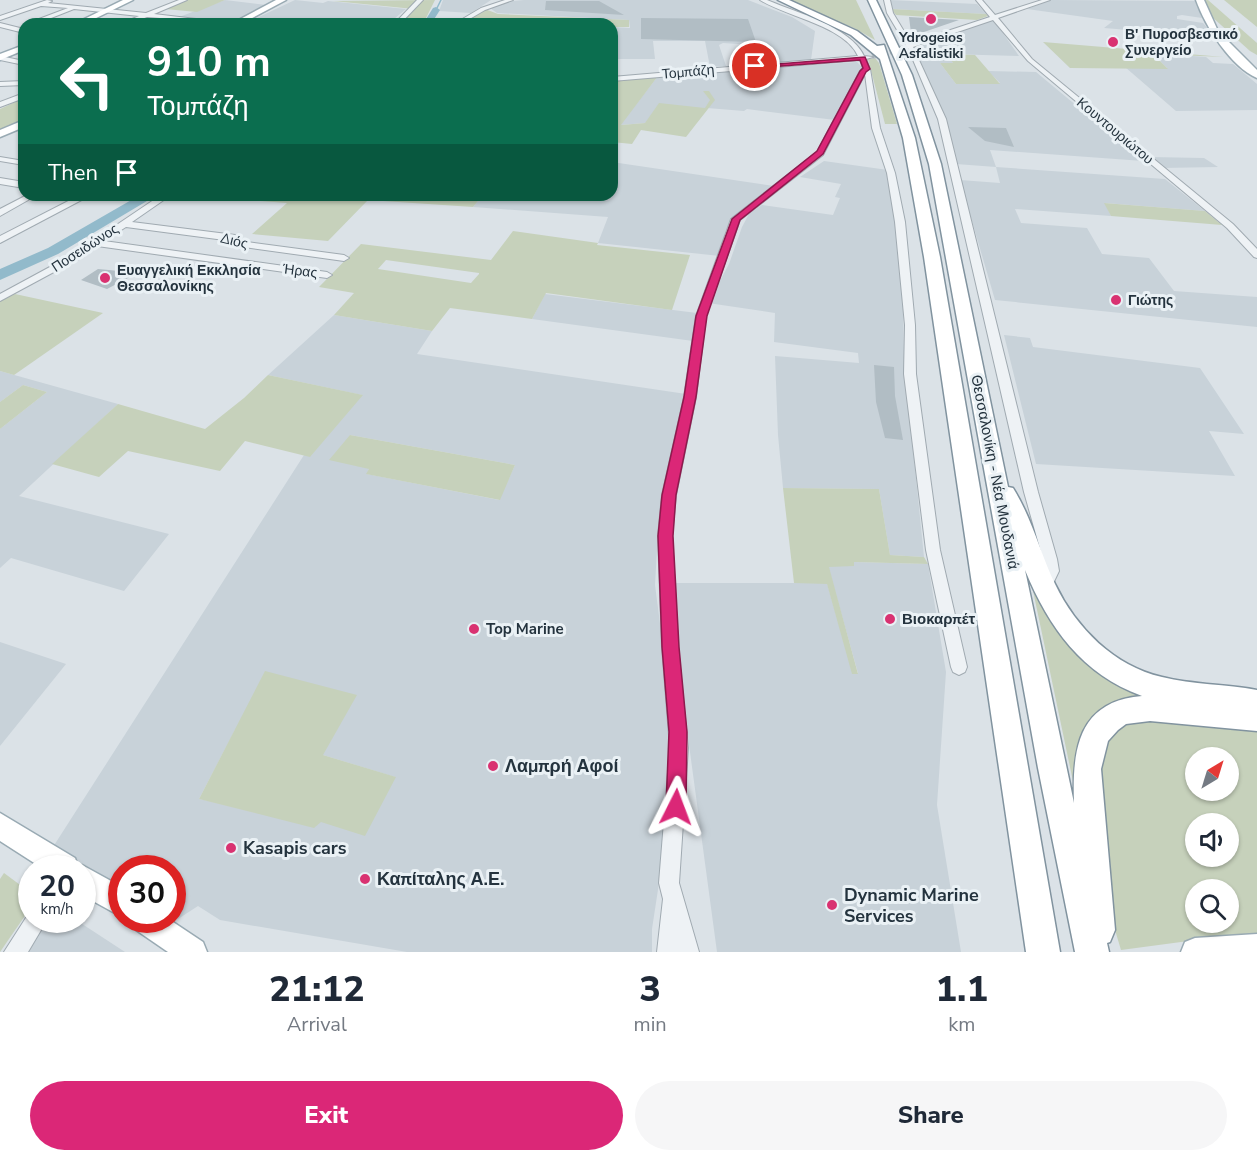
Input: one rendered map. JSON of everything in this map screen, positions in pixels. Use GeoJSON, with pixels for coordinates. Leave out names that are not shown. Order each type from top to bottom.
{"type":"FeatureCollection","features":[{"type":"Feature","properties":{"kind":"highway"},"geometry":{"type":"LineString","coordinates":[[782,1],[854,33],[883,56]]}},
{"type":"Feature","properties":{"kind":"highway","name":"Θεσσαλονίκη - Νέα Μουδανιά"},"geometry":{"type":"LineString","coordinates":[[875,6],[907,75],[935,164],[1052,768],[1092,951]]}},
{"type":"Feature","properties":{"kind":"highway","name":"Θεσσαλονίκη - Νέα Μουδανιά"},"geometry":{"type":"LineString","coordinates":[[875,33],[909,138],[932,256],[1042,947]]}},
{"type":"Feature","properties":{"kind":"highway"},"geometry":{"type":"LineString","coordinates":[[997,484],[1016,510],[1023,537],[1055,610],[1075,639],[1107,666],[1121,675],[1157,688],[1182,694],[1257,703]]}},
{"type":"Feature","properties":{"kind":"highway"},"geometry":{"type":"LineString","coordinates":[[1092,951],[1098,923],[1087,769],[1089,749],[1098,731],[1113,716],[1139,708],[1223,713],[1257,718]]}},
{"type":"Feature","properties":{"kind":"main road"},"geometry":{"type":"LineString","coordinates":[[91,18],[129,0]]}},
{"type":"Feature","properties":{"kind":"main road"},"geometry":{"type":"LineString","coordinates":[[248,18],[282,0]]}},
{"type":"Feature","properties":{"kind":"main road"},"geometry":{"type":"LineString","coordinates":[[248,18],[290,0]]}},
{"type":"Feature","properties":{"kind":"main road"},"geometry":{"type":"LineString","coordinates":[[1200,0],[1213,30],[1257,75]]}},
{"type":"Feature","properties":{"kind":"main road"},"geometry":{"type":"LineString","coordinates":[[1206,18],[1250,56],[1241,61]]}},
{"type":"Feature","properties":{"kind":"main road"},"geometry":{"type":"LineString","coordinates":[[0,57],[18,50]]}},
{"type":"Feature","properties":{"kind":"main road"},"geometry":{"type":"LineString","coordinates":[[0,135],[18,126]]}},
{"type":"Feature","properties":{"kind":"main road"},"geometry":{"type":"LineString","coordinates":[[0,826],[45,855]]}},
{"type":"Feature","properties":{"kind":"main road"},"geometry":{"type":"LineString","coordinates":[[165,933],[193,952]]}},
{"type":"Feature","properties":{"kind":"main road"},"geometry":{"type":"LineString","coordinates":[[1195,952],[1257,948]]}},
{"type":"Feature","properties":{"kind":"street"},"geometry":{"type":"LineString","coordinates":[[0,18],[53,0]]}},
{"type":"Feature","properties":{"kind":"street"},"geometry":{"type":"LineString","coordinates":[[139,18],[184,0]]}},
{"type":"Feature","properties":{"kind":"street"},"geometry":{"type":"LineString","coordinates":[[403,18],[420,0]]}},
{"type":"Feature","properties":{"kind":"street"},"geometry":{"type":"LineString","coordinates":[[489,8],[497,0]]}},
{"type":"Feature","properties":{"kind":"street"},"geometry":{"type":"LineString","coordinates":[[469,18],[508,0],[518,0]]}},
{"type":"Feature","properties":{"kind":"street"},"geometry":{"type":"LineString","coordinates":[[763,0],[845,36],[856,46],[883,56],[942,119],[1031,492],[1050,559],[1051,571],[1044,587]]}},
{"type":"Feature","properties":{"kind":"street","name":"Κουντουριώτου"},"geometry":{"type":"LineString","coordinates":[[979,0],[1030,60],[1230,226],[1257,255]]}},
{"type":"Feature","properties":{"kind":"street","name":"Τομπάζη"},"geometry":{"type":"LineString","coordinates":[[618,78],[883,56],[969,24],[1047,0]]}},
{"type":"Feature","properties":{"kind":"street"},"geometry":{"type":"LineString","coordinates":[[40,4],[176,18]]}},
{"type":"Feature","properties":{"kind":"street"},"geometry":{"type":"LineString","coordinates":[[875,6],[890,13],[876,128],[891,173],[900,222],[910,325],[910,374],[930,529],[959,667]]}},
{"type":"Feature","properties":{"kind":"street"},"geometry":{"type":"LineString","coordinates":[[47,18],[76,8]]}},
{"type":"Feature","properties":{"kind":"street"},"geometry":{"type":"LineString","coordinates":[[0,25],[18,30]]}},
{"type":"Feature","properties":{"kind":"street"},"geometry":{"type":"LineString","coordinates":[[11,33],[18,32]]}},
{"type":"Feature","properties":{"kind":"street"},"geometry":{"type":"LineString","coordinates":[[688,952],[669,883],[679,748],[665,536],[669,495],[690,397],[701,316],[736,219],[820,153],[863,71],[883,56]]}},
{"type":"Feature","properties":{"kind":"street"},"geometry":{"type":"LineString","coordinates":[[0,57],[18,62]]}},
{"type":"Feature","properties":{"kind":"street"},"geometry":{"type":"LineString","coordinates":[[0,84],[18,83]]}},
{"type":"Feature","properties":{"kind":"street"},"geometry":{"type":"LineString","coordinates":[[0,105],[18,98]]}},
{"type":"Feature","properties":{"kind":"street"},"geometry":{"type":"LineString","coordinates":[[10,161],[18,157]]}},
{"type":"Feature","properties":{"kind":"street"},"geometry":{"type":"LineString","coordinates":[[0,159],[18,162]]}},
{"type":"Feature","properties":{"kind":"street"},"geometry":{"type":"LineString","coordinates":[[0,181],[18,184]]}},
{"type":"Feature","properties":{"kind":"street"},"geometry":{"type":"LineString","coordinates":[[0,213],[22,201]]}},
{"type":"Feature","properties":{"kind":"street"},"geometry":{"type":"LineString","coordinates":[[2,237],[75,201]]}},
{"type":"Feature","properties":{"kind":"street","name":"Ποσειδώνος"},"geometry":{"type":"LineString","coordinates":[[0,298],[75,257],[159,201]]}},
{"type":"Feature","properties":{"kind":"street","name":"Διός"},"geometry":{"type":"LineString","coordinates":[[123,224],[235,238],[244,244],[344,258]]}},
{"type":"Feature","properties":{"kind":"street","name":"Ήρας"},"geometry":{"type":"LineString","coordinates":[[95,243],[327,275]]}},
{"type":"Feature","properties":{"kind":"street"},"geometry":{"type":"LineString","coordinates":[[225,261],[244,244]]}},
{"type":"Feature","properties":{"kind":"street"},"geometry":{"type":"LineString","coordinates":[[668,952],[673,897]]}},
{"type":"Feature","properties":{"kind":"street"},"geometry":{"type":"LineString","coordinates":[[15,952],[27,933]]}},
{"type":"Feature","properties":{"kind":"shaded area"},"geometry":{"type":"Polygon","coordinates":[[[225,0],[266,5],[241,18],[179,17],[225,0]]]}},
{"type":"Feature","properties":{"kind":"shaded area"},"geometry":{"type":"Polygon","coordinates":[[[295,0],[406,9],[395,18],[257,18],[295,0]]]}},
{"type":"Feature","properties":{"kind":"shaded area"},"geometry":{"type":"Polygon","coordinates":[[[443,0],[491,0],[471,13],[439,11],[443,0]]]}},
{"type":"Feature","properties":{"kind":"shaded area"},"geometry":{"type":"Polygon","coordinates":[[[524,0],[748,0],[792,17],[815,31],[811,60],[754,65],[752,45],[723,43],[719,45],[726,66],[710,67],[705,41],[653,41],[655,59],[618,59],[618,27],[630,28],[629,20],[497,13],[490,8],[503,2],[524,0]]]}},
{"type":"Feature","properties":{"kind":"shaded area"},"geometry":{"type":"Polygon","coordinates":[[[889,0],[977,4],[986,14],[891,9],[889,0]]]}},
{"type":"Feature","properties":{"kind":"shaded area"},"geometry":{"type":"Polygon","coordinates":[[[1051,0],[1195,1],[1202,18],[1182,15],[1177,16],[1177,19],[1203,23],[1215,37],[1104,28],[1113,21],[1027,9],[1051,0]]]}},
{"type":"Feature","properties":{"kind":"shaded area"},"geometry":{"type":"Polygon","coordinates":[[[993,19],[1019,56],[948,54],[953,63],[940,63],[956,84],[1000,83],[988,71],[1036,72],[1143,161],[990,150],[996,167],[956,164],[913,47],[993,19]]]}},
{"type":"Feature","properties":{"kind":"shaded area"},"geometry":{"type":"Polygon","coordinates":[[[1152,53],[1206,57],[1213,63],[1233,64],[1257,84],[1257,110],[1176,111],[1125,67],[1167,68],[1152,53]]]}},
{"type":"Feature","properties":{"kind":"shaded area"},"geometry":{"type":"Polygon","coordinates":[[[857,62],[862,67],[835,120],[747,109],[744,111],[707,108],[645,123],[620,125],[658,76],[857,62]]]}},
{"type":"Feature","properties":{"kind":"shaded area"},"geometry":{"type":"Polygon","coordinates":[[[1149,157],[1204,158],[1218,167],[1162,168],[1149,157]]]}},
{"type":"Feature","properties":{"kind":"shaded area"},"geometry":{"type":"Polygon","coordinates":[[[824,161],[888,170],[887,180],[892,193],[903,302],[904,359],[924,557],[890,555],[879,489],[783,488],[775,356],[859,363],[858,353],[774,342],[775,313],[708,303],[729,264],[749,214],[762,205],[833,215],[840,198],[835,197],[841,184],[800,177],[824,161]]]}},
{"type":"Feature","properties":{"kind":"shaded area"},"geometry":{"type":"Polygon","coordinates":[[[618,163],[774,186],[731,220],[725,232],[720,256],[598,243],[608,217],[473,207],[478,201],[618,201],[618,163]]]}},
{"type":"Feature","properties":{"kind":"shaded area"},"geometry":{"type":"Polygon","coordinates":[[[996,167],[1165,179],[1205,211],[1105,203],[1111,216],[1015,209],[1021,223],[1087,228],[1102,254],[1149,258],[1174,291],[1257,297],[1257,327],[995,300],[960,180],[1000,183],[996,167]]]}},
{"type":"Feature","properties":{"kind":"shaded area"},"geometry":{"type":"Polygon","coordinates":[[[545,294],[697,313],[693,341],[532,319],[545,294]]]}},
{"type":"Feature","properties":{"kind":"shaded area"},"geometry":{"type":"Polygon","coordinates":[[[334,315],[432,331],[417,354],[686,394],[658,532],[655,585],[671,708],[670,777],[664,850],[652,929],[652,952],[407,952],[220,920],[198,906],[186,914],[186,855],[108,855],[108,879],[96,872],[96,855],[67,855],[53,847],[304,455],[310,456],[362,395],[268,375],[334,315]],[[350,435],[369,469],[367,474],[499,500],[515,465],[350,435]],[[235,730],[199,799],[321,822],[395,777],[235,730]]]}},
{"type":"Feature","properties":{"kind":"shaded area"},"geometry":{"type":"Polygon","coordinates":[[[1004,335],[1030,338],[1033,347],[1200,368],[1244,434],[1209,431],[1235,476],[1036,464],[1004,335]]]}},
{"type":"Feature","properties":{"kind":"shaded area"},"geometry":{"type":"Polygon","coordinates":[[[0,371],[118,404],[19,496],[169,534],[124,591],[11,558],[0,568],[0,429],[47,392],[23,385],[0,402],[0,371]]]}},
{"type":"Feature","properties":{"kind":"shaded area"},"geometry":{"type":"Polygon","coordinates":[[[853,562],[928,564],[946,672],[937,805],[961,952],[717,952],[680,678],[672,583],[827,583],[853,674],[858,673],[828,566],[854,566],[853,562]]]}},
{"type":"Feature","properties":{"kind":"shaded area"},"geometry":{"type":"Polygon","coordinates":[[[0,642],[66,664],[0,746],[0,642]]]}},
{"type":"Feature","properties":{"kind":"shaded area"},"geometry":{"type":"Polygon","coordinates":[[[36,933],[96,933],[125,952],[24,952],[36,933]]]}},
{"type":"Feature","properties":{"kind":"green space"},"geometry":{"type":"Polygon","coordinates":[[[186,0],[225,0],[197,12],[165,9],[186,0]]]}},
{"type":"Feature","properties":{"kind":"green space"},"geometry":{"type":"Polygon","coordinates":[[[435,0],[426,18],[406,18],[414,9],[333,1],[435,0]]]}},
{"type":"Feature","properties":{"kind":"green space"},"geometry":{"type":"Polygon","coordinates":[[[786,0],[856,0],[875,40],[854,28],[786,0]]]}},
{"type":"Feature","properties":{"kind":"green space"},"geometry":{"type":"Polygon","coordinates":[[[1203,0],[1208,0],[1257,43],[1257,55],[1211,16],[1203,0]]]}},
{"type":"Feature","properties":{"kind":"green space"},"geometry":{"type":"Polygon","coordinates":[[[1224,0],[1257,0],[1257,27],[1224,0]]]}},
{"type":"Feature","properties":{"kind":"green space"},"geometry":{"type":"Polygon","coordinates":[[[485,9],[498,14],[585,18],[470,18],[485,9]]]}},
{"type":"Feature","properties":{"kind":"green space"},"geometry":{"type":"Polygon","coordinates":[[[891,9],[986,14],[988,16],[977,20],[896,15],[891,9]]]}},
{"type":"Feature","properties":{"kind":"green space"},"geometry":{"type":"Polygon","coordinates":[[[618,19],[629,20],[629,27],[618,27],[618,19]]]}},
{"type":"Feature","properties":{"kind":"green space"},"geometry":{"type":"Polygon","coordinates":[[[1043,42],[1224,57],[1153,54],[1168,69],[1070,68],[1043,42]]]}},
{"type":"Feature","properties":{"kind":"green space"},"geometry":{"type":"Polygon","coordinates":[[[947,54],[975,55],[1000,84],[956,84],[940,63],[953,63],[947,54]]]}},
{"type":"Feature","properties":{"kind":"green space"},"geometry":{"type":"Polygon","coordinates":[[[875,58],[879,63],[897,124],[885,124],[868,59],[875,58]]]}},
{"type":"Feature","properties":{"kind":"green space"},"geometry":{"type":"Polygon","coordinates":[[[658,76],[621,125],[645,123],[659,103],[705,108],[710,100],[703,91],[709,91],[715,100],[686,137],[641,130],[632,144],[618,143],[618,80],[658,76]]]}},
{"type":"Feature","properties":{"kind":"green space"},"geometry":{"type":"Polygon","coordinates":[[[18,101],[18,122],[0,130],[0,109],[18,101]]]}},
{"type":"Feature","properties":{"kind":"green space"},"geometry":{"type":"Polygon","coordinates":[[[262,201],[367,201],[328,241],[252,234],[287,203],[262,201]]]}},
{"type":"Feature","properties":{"kind":"green space"},"geometry":{"type":"Polygon","coordinates":[[[383,201],[478,201],[473,207],[383,201]]]}},
{"type":"Feature","properties":{"kind":"green space"},"geometry":{"type":"Polygon","coordinates":[[[1104,203],[1205,211],[1222,225],[1111,216],[1104,203]]]}},
{"type":"Feature","properties":{"kind":"green space"},"geometry":{"type":"Polygon","coordinates":[[[513,231],[598,243],[597,245],[690,255],[672,310],[546,293],[532,319],[450,308],[432,331],[334,315],[354,293],[319,287],[361,244],[491,260],[513,231]],[[386,260],[378,269],[471,283],[479,273],[386,260]]]}},
{"type":"Feature","properties":{"kind":"green space"},"geometry":{"type":"Polygon","coordinates":[[[15,294],[103,313],[14,375],[0,371],[0,301],[15,294]]]}},
{"type":"Feature","properties":{"kind":"green space"},"geometry":{"type":"Polygon","coordinates":[[[268,375],[363,395],[310,457],[245,441],[220,471],[128,451],[99,477],[52,464],[118,404],[205,429],[244,398],[268,375]]]}},
{"type":"Feature","properties":{"kind":"green space"},"geometry":{"type":"Polygon","coordinates":[[[23,385],[47,392],[0,429],[0,402],[23,385]]]}},
{"type":"Feature","properties":{"kind":"green space"},"geometry":{"type":"Polygon","coordinates":[[[350,435],[515,465],[500,500],[366,474],[369,469],[329,460],[350,435]]]}},
{"type":"Feature","properties":{"kind":"green space"},"geometry":{"type":"Polygon","coordinates":[[[783,488],[879,489],[890,555],[924,557],[928,564],[854,562],[854,566],[829,567],[858,674],[852,674],[827,584],[794,583],[783,488]]]}},
{"type":"Feature","properties":{"kind":"green space"},"geometry":{"type":"Polygon","coordinates":[[[1027,562],[1047,607],[1165,696],[1121,707],[1079,810],[1027,562]]]}},
{"type":"Feature","properties":{"kind":"green space"},"geometry":{"type":"Polygon","coordinates":[[[265,671],[357,695],[323,755],[396,777],[365,836],[321,822],[314,828],[199,799],[265,671]]]}},
{"type":"Feature","properties":{"kind":"green space"},"geometry":{"type":"Polygon","coordinates":[[[1132,720],[1257,724],[1257,935],[1226,936],[1121,950],[1109,910],[1100,750],[1117,729],[1132,720]]]}},
{"type":"Feature","properties":{"kind":"green space"},"geometry":{"type":"Polygon","coordinates":[[[4,873],[18,883],[18,926],[0,952],[0,879],[4,873]]]}},
{"type":"Feature","properties":{"kind":"building"},"geometry":{"type":"Polygon","coordinates":[[[546,1],[599,1],[624,15],[545,10],[546,1]]]}},
{"type":"Feature","properties":{"kind":"building"},"geometry":{"type":"Polygon","coordinates":[[[909,17],[959,20],[921,33],[911,33],[909,17]]]}},
{"type":"Feature","properties":{"kind":"building"},"geometry":{"type":"Polygon","coordinates":[[[641,18],[748,19],[756,42],[641,39],[641,18]]]}},
{"type":"Feature","properties":{"kind":"building"},"geometry":{"type":"Polygon","coordinates":[[[968,127],[1006,128],[1014,147],[985,141],[968,127]]]}},
{"type":"Feature","properties":{"kind":"building","name":"Ευαγγελική Εκκλησία Θεσσαλονίκης"},"geometry":{"type":"Polygon","coordinates":[[[98,269],[130,272],[125,275],[130,277],[107,289],[81,280],[98,269]]]}},
{"type":"Feature","properties":{"kind":"building"},"geometry":{"type":"Polygon","coordinates":[[[874,365],[894,367],[895,396],[903,440],[885,438],[876,402],[874,365]]]}},
{"type":"Feature","properties":{"kind":"waterway"},"geometry":{"type":"LineString","coordinates":[[436,10],[441,0]]}},
{"type":"Feature","properties":{"kind":"waterway"},"geometry":{"type":"LineString","coordinates":[[431,18],[436,10]]}},
{"type":"Feature","properties":{"kind":"waterway"},"geometry":{"type":"LineString","coordinates":[[0,275],[53,251],[140,201]]}},
{"type":"Feature","properties":{"kind":"tunnel"},"geometry":{"type":"LineString","coordinates":[[872,56],[900,49]]}},
{"type":"Feature","properties":{"kind":"place","name":"Ydrogeios Asfalistiki"},"geometry":{"type":"Point","coordinates":[931,19]}},
{"type":"Feature","properties":{"kind":"place","name":"Β' Πυροσβεστικό Συνεργείο"},"geometry":{"type":"Point","coordinates":[1113,42]}},
{"type":"Feature","properties":{"kind":"place","name":"Ευαγγελική Εκκλησία Θεσσαλονίκης"},"geometry":{"type":"Point","coordinates":[105,278]}},
{"type":"Feature","properties":{"kind":"place","name":"Γιώτης"},"geometry":{"type":"Point","coordinates":[1116,300]}},
{"type":"Feature","properties":{"kind":"place","name":"Βιοκαρπέτ"},"geometry":{"type":"Point","coordinates":[890,619]}},
{"type":"Feature","properties":{"kind":"place","name":"Top Marine"},"geometry":{"type":"Point","coordinates":[474,629]}},
{"type":"Feature","properties":{"kind":"place","name":"Λαμπρή Αφοί"},"geometry":{"type":"Point","coordinates":[493,766]}},
{"type":"Feature","properties":{"kind":"place","name":"Kasapis cars"},"geometry":{"type":"Point","coordinates":[231,848]}},
{"type":"Feature","properties":{"kind":"place","name":"Καπίταλης Α.Ε."},"geometry":{"type":"Point","coordinates":[365,879]}},
{"type":"Feature","properties":{"kind":"place","name":"Dynamic Marine Services"},"geometry":{"type":"Point","coordinates":[832,905]}},
{"type":"Feature","properties":{"kind":"route"},"geometry":{"type":"LineString","coordinates":[[676,807],[679,748],[670,647],[665,536],[669,495],[690,397],[701,316],[736,219],[820,153],[863,71],[867,69],[862,58],[755,66]]}}]}
